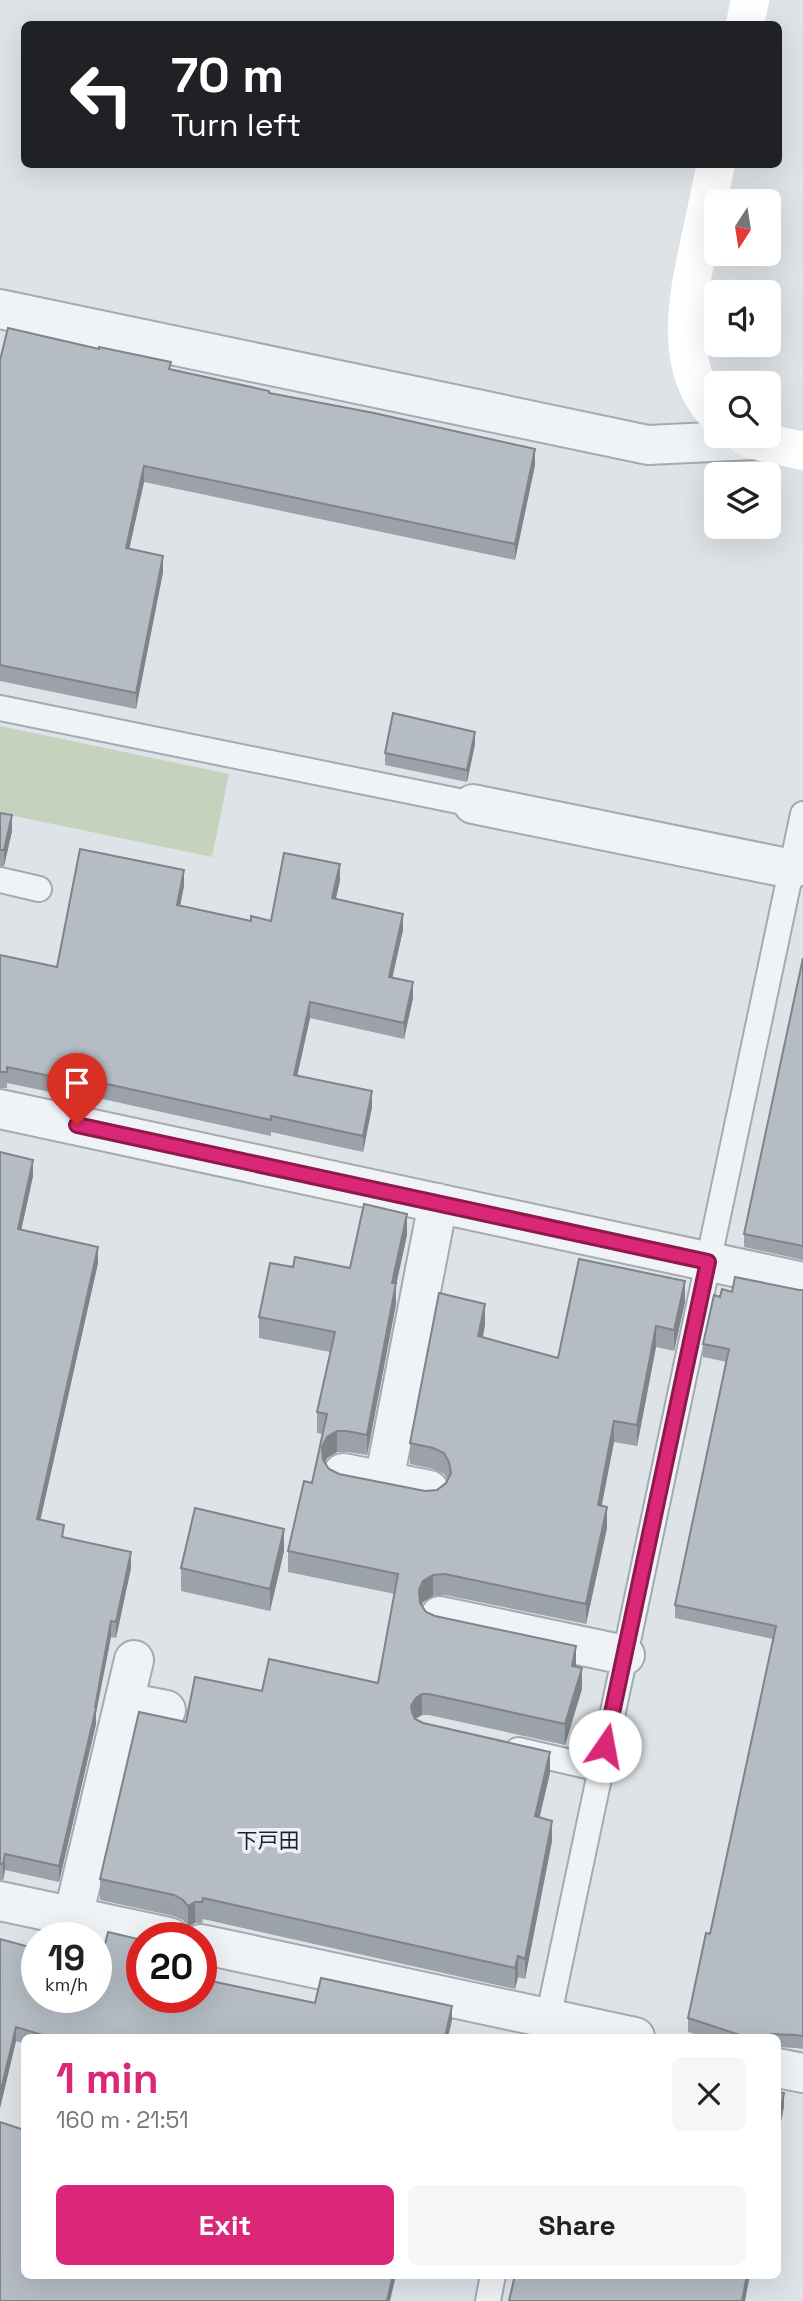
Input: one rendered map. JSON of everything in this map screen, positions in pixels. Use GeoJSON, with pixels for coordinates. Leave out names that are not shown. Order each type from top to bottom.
{"type":"FeatureCollection","features":[{"type":"Feature","properties":{"kind":"street"},"geometry":{"type":"LineString","coordinates":[[746,21],[750,0]]}},
{"type":"Feature","properties":{"kind":"street"},"geometry":{"type":"LineString","coordinates":[[704,400],[690,366],[686,328],[690,288],[715,168]]}},
{"type":"Feature","properties":{"kind":"street"},"geometry":{"type":"LineString","coordinates":[[0,309],[648,445],[704,441]]}},
{"type":"Feature","properties":{"kind":"street"},"geometry":{"type":"LineString","coordinates":[[781,446],[803,451]]}},
{"type":"Feature","properties":{"kind":"street"},"geometry":{"type":"LineString","coordinates":[[473,804],[792,869]]}},
{"type":"Feature","properties":{"kind":"street"},"geometry":{"type":"LineString","coordinates":[[0,1109],[803,1282]]}},
{"type":"Feature","properties":{"kind":"street"},"geometry":{"type":"LineString","coordinates":[[384,1481],[438,1203]]}},
{"type":"Feature","properties":{"kind":"street"},"geometry":{"type":"LineString","coordinates":[[343,1473],[429,1490]]}},
{"type":"Feature","properties":{"kind":"street"},"geometry":{"type":"LineString","coordinates":[[440,1616],[625,1655]]}},
{"type":"Feature","properties":{"kind":"street"},"geometry":{"type":"LineString","coordinates":[[74,1917],[134,1660]]}},
{"type":"Feature","properties":{"kind":"street"},"geometry":{"type":"LineString","coordinates":[[124,1702],[166,1710]]}},
{"type":"Feature","properties":{"kind":"street"},"geometry":{"type":"LineString","coordinates":[[0,1901],[126,1928]]}},
{"type":"Feature","properties":{"kind":"street"},"geometry":{"type":"LineString","coordinates":[[217,1948],[547,2028],[606,2034]]}},
{"type":"Feature","properties":{"kind":"street"},"geometry":{"type":"LineString","coordinates":[[781,2068],[803,2073]]}},
{"type":"Feature","properties":{"kind":"lane"},"geometry":{"type":"LineString","coordinates":[[0,708],[473,804]]}},
{"type":"Feature","properties":{"kind":"lane"},"geometry":{"type":"LineString","coordinates":[[547,2028],[803,814]]}},
{"type":"Feature","properties":{"kind":"lane"},"geometry":{"type":"LineString","coordinates":[[0,880],[39,889]]}},
{"type":"Feature","properties":{"kind":"lane"},"geometry":{"type":"LineString","coordinates":[[493,1744],[600,1769]]}},
{"type":"Feature","properties":{"kind":"lane"},"geometry":{"type":"LineString","coordinates":[[488,2301],[492,2279]]}},
{"type":"Feature","properties":{"kind":"green space"},"geometry":{"type":"Polygon","coordinates":[[[0,726],[229,774],[212,857],[0,813],[0,726]]]}},
{"type":"Feature","properties":{"kind":"building"},"geometry":{"type":"Polygon","coordinates":[[[8,328],[171,362],[169,369],[269,393],[535,449],[515,544],[144,466],[126,548],[163,556],[136,693],[0,665],[0,360],[8,328]]]}},
{"type":"Feature","properties":{"kind":"building"},"geometry":{"type":"Polygon","coordinates":[[[393,713],[475,732],[467,770],[385,753],[393,713]]]}},
{"type":"Feature","properties":{"kind":"building"},"geometry":{"type":"Polygon","coordinates":[[[0,813],[12,815],[4,850],[0,850],[0,813]]]}},
{"type":"Feature","properties":{"kind":"building"},"geometry":{"type":"Polygon","coordinates":[[[80,849],[184,870],[177,905],[251,921],[251,916],[271,921],[284,853],[340,864],[332,898],[403,914],[389,977],[413,982],[404,1023],[310,1002],[294,1075],[372,1091],[363,1136],[271,1116],[271,1120],[75,1077],[74,1081],[7,1067],[7,1072],[0,1072],[0,955],[57,967],[80,849]]]}},
{"type":"Feature","properties":{"kind":"building"},"geometry":{"type":"Polygon","coordinates":[[[803,958],[803,1246],[744,1234],[803,958]]]}},
{"type":"Feature","properties":{"kind":"building"},"geometry":{"type":"Polygon","coordinates":[[[0,1152],[33,1160],[18,1229],[98,1247],[37,1519],[64,1525],[62,1537],[131,1552],[116,1622],[111,1621],[96,1708],[59,1866],[5,1854],[3,1864],[0,1864],[0,1152]]]}},
{"type":"Feature","properties":{"kind":"building"},"geometry":{"type":"Polygon","coordinates":[[[364,1204],[407,1214],[392,1283],[396,1283],[367,1435],[337,1431],[327,1437],[322,1447],[323,1460],[329,1469],[339,1474],[425,1491],[437,1490],[446,1483],[451,1473],[444,1453],[410,1443],[439,1293],[485,1304],[478,1336],[558,1358],[579,1259],[685,1281],[674,1330],[656,1326],[637,1425],[614,1421],[598,1505],[607,1507],[586,1604],[445,1574],[433,1575],[423,1581],[419,1590],[420,1603],[426,1612],[435,1616],[576,1646],[572,1666],[582,1668],[565,1724],[429,1694],[416,1698],[411,1706],[415,1719],[423,1723],[550,1752],[535,1816],[552,1821],[525,1959],[518,1956],[515,1968],[203,1898],[202,1902],[188,1906],[174,1895],[100,1879],[139,1712],[186,1722],[195,1677],[262,1691],[269,1659],[378,1683],[398,1574],[288,1551],[304,1481],[312,1483],[327,1414],[317,1412],[335,1332],[259,1317],[270,1263],[293,1267],[295,1257],[350,1268],[364,1204]]]}},
{"type":"Feature","properties":{"kind":"building"},"geometry":{"type":"Polygon","coordinates":[[[735,1277],[803,1290],[803,2036],[737,2034],[688,2018],[706,1933],[710,1934],[776,1626],[675,1605],[729,1349],[703,1344],[714,1295],[720,1297],[722,1289],[732,1292],[735,1277]]]}},
{"type":"Feature","properties":{"kind":"building"},"geometry":{"type":"Polygon","coordinates":[[[195,1508],[284,1529],[270,1589],[181,1568],[195,1508]]]}},
{"type":"Feature","properties":{"kind":"building"},"geometry":{"type":"Polygon","coordinates":[[[112,1933],[126,1936],[126,2013],[217,2013],[217,1982],[315,2003],[321,1978],[452,2006],[446,2034],[39,2034],[16,2027],[0,2094],[0,1939],[21,1945],[21,2013],[112,2013],[112,1933]]]}},
{"type":"Feature","properties":{"kind":"building"},"geometry":{"type":"Polygon","coordinates":[[[0,2122],[21,2129],[21,2279],[392,2279],[387,2301],[0,2301],[0,2122]]]}},
{"type":"Feature","properties":{"kind":"building"},"geometry":{"type":"Polygon","coordinates":[[[514,2279],[746,2279],[742,2301],[509,2301],[514,2279]]]}},
{"type":"Feature","properties":{"kind":"district","name":"下戸田"},"geometry":{"type":"Point","coordinates":[268,1841]}},
{"type":"Feature","properties":{"kind":"route"},"geometry":{"type":"LineString","coordinates":[[77,1125],[708,1262],[605,1746]]}}]}
